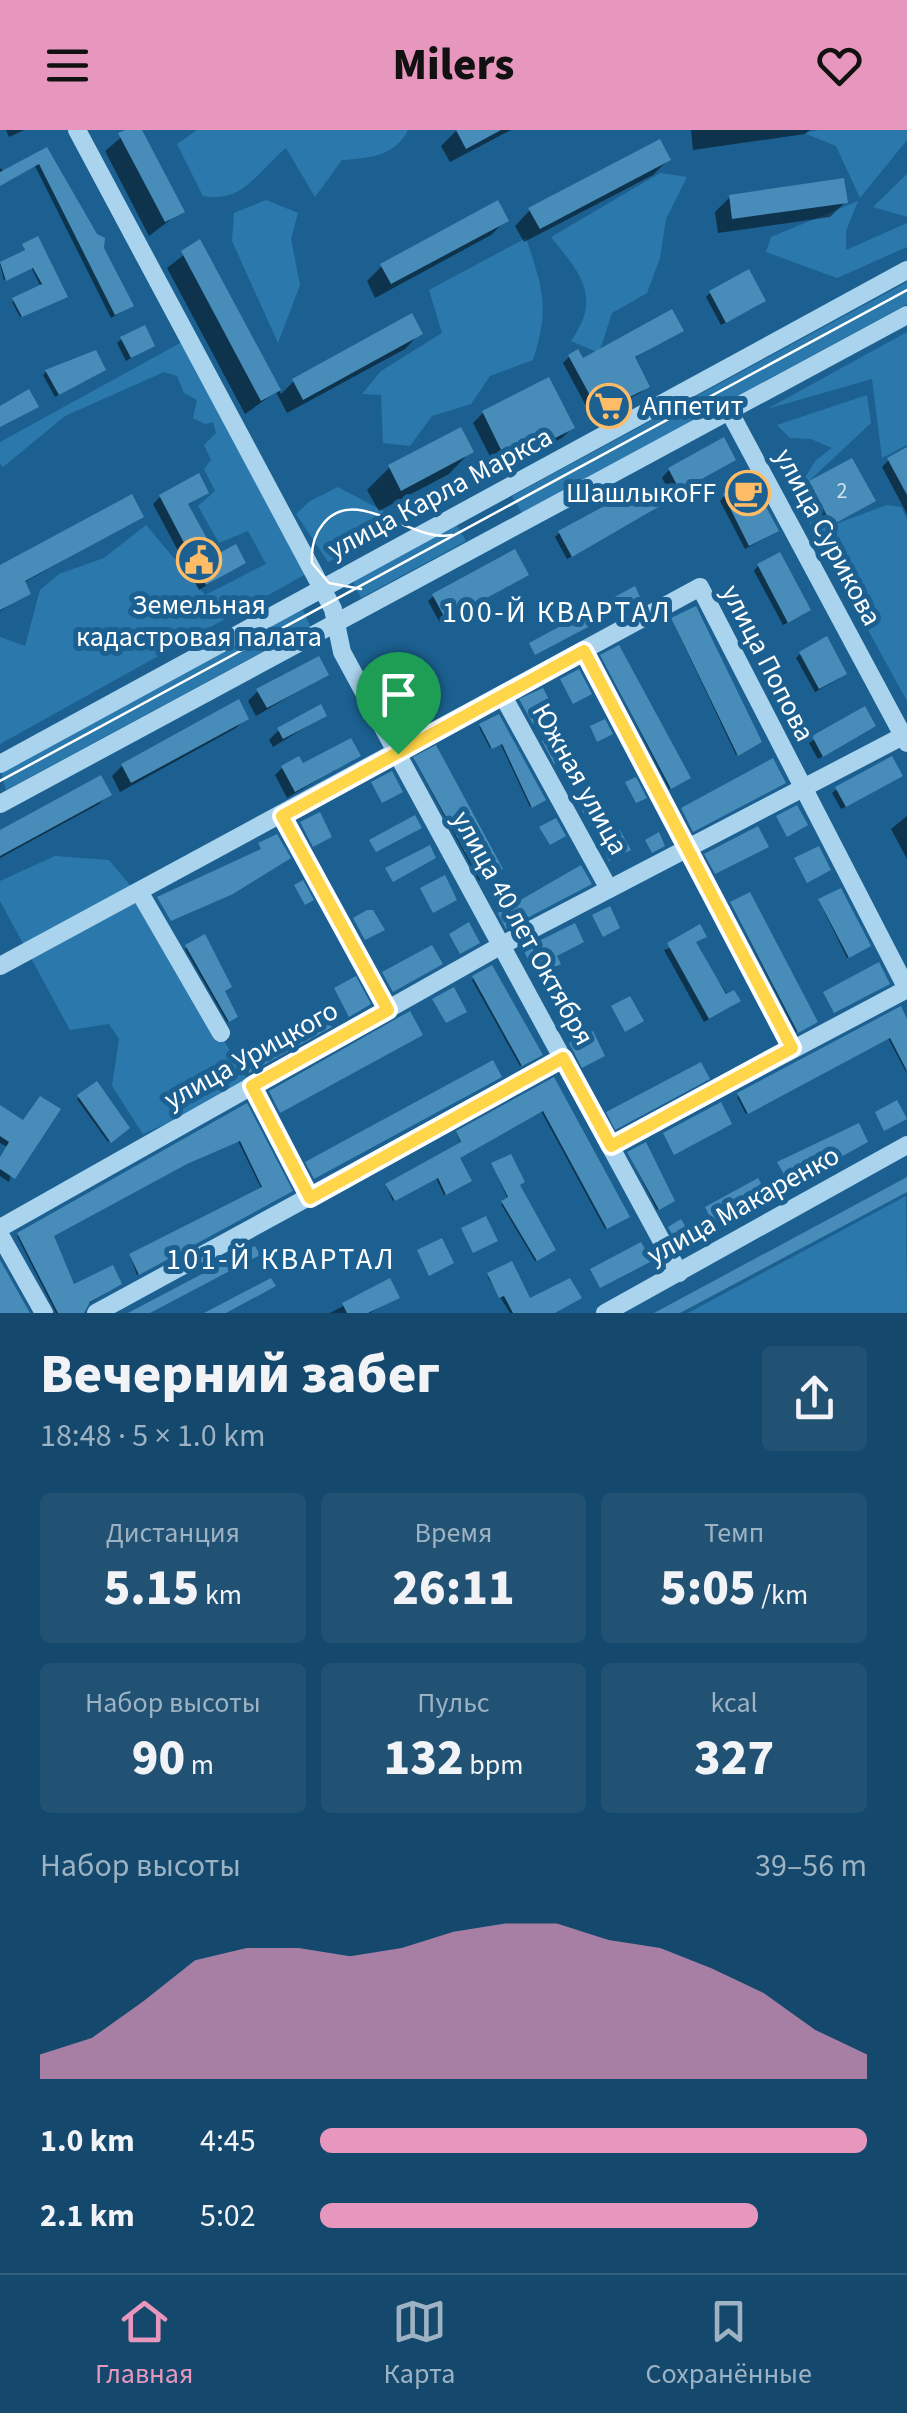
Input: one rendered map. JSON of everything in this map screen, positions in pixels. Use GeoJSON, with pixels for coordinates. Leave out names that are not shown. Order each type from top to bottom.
{"type":"FeatureCollection","features":[{"type":"Feature","properties":{"kind":"street","name":"улица 40 лет Октября"},"geometry":{"type":"LineString","coordinates":[[77,130],[338,620],[342,652],[680,1272]]}},
{"type":"Feature","properties":{"kind":"street","name":"улица Карла Маркса"},"geometry":{"type":"LineString","coordinates":[[0,764],[907,270]]}},
{"type":"Feature","properties":{"kind":"street"},"geometry":{"type":"LineString","coordinates":[[0,804],[907,315]]}},
{"type":"Feature","properties":{"kind":"street","name":"улица Сурикова"},"geometry":{"type":"LineString","coordinates":[[728,409],[905,740]]}},
{"type":"Feature","properties":{"kind":"street","name":"улица Попова"},"geometry":{"type":"LineString","coordinates":[[0,966],[398,754],[700,587],[907,989]]}},
{"type":"Feature","properties":{"kind":"street"},"geometry":{"type":"LineString","coordinates":[[584,651],[792,1048]]}},
{"type":"Feature","properties":{"kind":"street","name":"Южная улица"},"geometry":{"type":"LineString","coordinates":[[504,696],[609,889]]}},
{"type":"Feature","properties":{"kind":"street","name":"улица Урицкого"},"geometry":{"type":"LineString","coordinates":[[0,1231],[500,946],[687,846],[905,740]]}},
{"type":"Feature","properties":{"kind":"street"},"geometry":{"type":"LineString","coordinates":[[282,816],[388,1010]]}},
{"type":"Feature","properties":{"kind":"street"},"geometry":{"type":"LineString","coordinates":[[140,893],[221,1033]]}},
{"type":"Feature","properties":{"kind":"street"},"geometry":{"type":"LineString","coordinates":[[611,1146],[907,989]]}},
{"type":"Feature","properties":{"kind":"street"},"geometry":{"type":"LineString","coordinates":[[96,1313],[563,1058]]}},
{"type":"Feature","properties":{"kind":"street"},"geometry":{"type":"LineString","coordinates":[[252,1086],[310,1198]]}},
{"type":"Feature","properties":{"kind":"street","name":"улица Макаренко"},"geometry":{"type":"LineString","coordinates":[[605,1313],[907,1144]]}},
{"type":"Feature","properties":{"kind":"street"},"geometry":{"type":"LineString","coordinates":[[0,1231],[44,1313]]}},
{"type":"Feature","properties":{"kind":"shaded area"},"geometry":{"type":"Polygon","coordinates":[[[197,130],[408,130],[388,151],[342,160],[315,197],[286,148],[249,184],[217,197],[203,196],[177,144],[197,130]]]}},
{"type":"Feature","properties":{"kind":"shaded area"},"geometry":{"type":"Polygon","coordinates":[[[907,130],[907,140],[860,198],[836,146],[804,133],[907,130]]]}},
{"type":"Feature","properties":{"kind":"shaded area"},"geometry":{"type":"Polygon","coordinates":[[[660,173],[687,177],[666,219],[660,258],[647,293],[612,313],[599,353],[571,341],[585,311],[584,286],[551,237],[660,173]]]}},
{"type":"Feature","properties":{"kind":"shaded area"},"geometry":{"type":"Polygon","coordinates":[[[907,174],[907,217],[873,207],[907,174]]]}},
{"type":"Feature","properties":{"kind":"shaded area"},"geometry":{"type":"Polygon","coordinates":[[[266,200],[298,213],[291,239],[300,285],[278,343],[232,241],[234,213],[266,200]]]}},
{"type":"Feature","properties":{"kind":"shaded area"},"geometry":{"type":"Polygon","coordinates":[[[858,201],[846,231],[846,250],[907,223],[907,247],[837,278],[766,252],[771,237],[858,201]]]}},
{"type":"Feature","properties":{"kind":"shaded area"},"geometry":{"type":"Polygon","coordinates":[[[526,238],[537,272],[543,312],[533,360],[490,376],[471,404],[432,416],[410,446],[383,443],[381,395],[362,394],[381,371],[442,333],[429,290],[526,238]]]}},
{"type":"Feature","properties":{"kind":"shaded area"},"geometry":{"type":"Polygon","coordinates":[[[907,282],[907,304],[522,513],[512,496],[907,282]]]}},
{"type":"Feature","properties":{"kind":"shaded area"},"geometry":{"type":"Polygon","coordinates":[[[907,332],[907,445],[882,458],[872,379],[767,409],[907,332]]]}},
{"type":"Feature","properties":{"kind":"shaded area"},"geometry":{"type":"Polygon","coordinates":[[[182,342],[306,574],[0,744],[0,637],[25,646],[40,590],[59,574],[104,558],[146,525],[205,595],[266,564],[248,531],[219,543],[198,506],[215,491],[204,469],[211,460],[204,445],[216,433],[213,422],[205,424],[193,418],[197,400],[184,393],[177,376],[164,372],[65,416],[3,467],[0,464],[0,442],[182,342]]]}},
{"type":"Feature","properties":{"kind":"shaded area"},"geometry":{"type":"Polygon","coordinates":[[[867,395],[871,423],[809,481],[833,525],[887,505],[901,507],[907,519],[907,701],[794,495],[816,460],[832,448],[811,439],[790,438],[777,425],[867,395]]]}},
{"type":"Feature","properties":{"kind":"shaded area"},"geometry":{"type":"Polygon","coordinates":[[[338,487],[406,523],[328,562],[296,514],[310,501],[338,487]]]}},
{"type":"Feature","properties":{"kind":"shaded area"},"geometry":{"type":"Polygon","coordinates":[[[456,524],[466,541],[361,598],[352,580],[456,524]]]}},
{"type":"Feature","properties":{"kind":"shaded area"},"geometry":{"type":"Polygon","coordinates":[[[302,608],[310,626],[6,790],[0,769],[302,608]]]}},
{"type":"Feature","properties":{"kind":"shaded area"},"geometry":{"type":"Polygon","coordinates":[[[55,856],[109,860],[134,890],[251,1086],[143,1134],[112,1086],[119,1039],[109,1024],[70,1030],[0,901],[0,881],[55,856]]]}},
{"type":"Feature","properties":{"kind":"shaded area"},"geometry":{"type":"Polygon","coordinates":[[[906,1196],[907,1313],[688,1313],[906,1196]]]}},
{"type":"Feature","properties":{"kind":"building"},"geometry":{"type":"Polygon","coordinates":[[[142,130],[185,212],[165,222],[118,133],[142,130]]]}},
{"type":"Feature","properties":{"kind":"building"},"geometry":{"type":"Polygon","coordinates":[[[456,130],[501,130],[466,149],[456,130]]]}},
{"type":"Feature","properties":{"kind":"building"},"geometry":{"type":"Polygon","coordinates":[[[660,139],[671,160],[540,229],[528,208],[660,139]]]}},
{"type":"Feature","properties":{"kind":"building"},"geometry":{"type":"Polygon","coordinates":[[[47,147],[97,234],[105,238],[104,248],[134,306],[115,315],[39,164],[0,186],[0,172],[47,147]]]}},
{"type":"Feature","properties":{"kind":"building"},"geometry":{"type":"Polygon","coordinates":[[[844,178],[848,203],[732,219],[729,195],[844,178]]]}},
{"type":"Feature","properties":{"kind":"building"},"geometry":{"type":"Polygon","coordinates":[[[498,200],[509,221],[391,284],[380,264],[498,200]]]}},
{"type":"Feature","properties":{"kind":"building"},"geometry":{"type":"Polygon","coordinates":[[[38,236],[68,297],[22,317],[12,298],[42,284],[33,268],[6,281],[0,262],[25,250],[22,244],[38,236]]]}},
{"type":"Feature","properties":{"kind":"building"},"geometry":{"type":"Polygon","coordinates":[[[200,239],[281,390],[261,401],[181,251],[200,239]]]}},
{"type":"Feature","properties":{"kind":"building"},"geometry":{"type":"Polygon","coordinates":[[[749,269],[766,301],[726,323],[709,291],[749,269]]]}},
{"type":"Feature","properties":{"kind":"building"},"geometry":{"type":"Polygon","coordinates":[[[672,309],[684,331],[635,357],[650,387],[599,412],[568,355],[578,349],[583,358],[672,309]]]}},
{"type":"Feature","properties":{"kind":"building"},"geometry":{"type":"Polygon","coordinates":[[[412,313],[423,334],[303,400],[292,379],[412,313]]]}},
{"type":"Feature","properties":{"kind":"building"},"geometry":{"type":"Polygon","coordinates":[[[145,325],[155,346],[131,358],[120,337],[145,325]]]}},
{"type":"Feature","properties":{"kind":"building"},"geometry":{"type":"Polygon","coordinates":[[[96,350],[106,370],[59,395],[45,370],[96,350]]]}},
{"type":"Feature","properties":{"kind":"building"},"geometry":{"type":"Polygon","coordinates":[[[549,377],[575,428],[507,462],[482,411],[549,377]]]}},
{"type":"Feature","properties":{"kind":"building"},"geometry":{"type":"Polygon","coordinates":[[[29,389],[39,407],[0,427],[0,406],[29,389]]]}},
{"type":"Feature","properties":{"kind":"building"},"geometry":{"type":"Polygon","coordinates":[[[461,427],[474,452],[401,491],[388,465],[461,427]]]}},
{"type":"Feature","properties":{"kind":"building"},"geometry":{"type":"Polygon","coordinates":[[[724,437],[736,460],[680,491],[668,468],[724,437]]]}},
{"type":"Feature","properties":{"kind":"building"},"geometry":{"type":"Polygon","coordinates":[[[907,447],[907,495],[887,458],[907,447]]]}},
{"type":"Feature","properties":{"kind":"building"},"geometry":{"type":"Polygon","coordinates":[[[852,458],[876,501],[832,525],[809,481],[852,458]]]}},
{"type":"Feature","properties":{"kind":"building"},"geometry":{"type":"Polygon","coordinates":[[[199,473],[209,493],[188,504],[216,555],[236,544],[246,563],[206,585],[159,495],[199,473]]]}},
{"type":"Feature","properties":{"kind":"building"},"geometry":{"type":"Polygon","coordinates":[[[647,483],[660,506],[572,557],[558,531],[647,483]]]}},
{"type":"Feature","properties":{"kind":"building"},"geometry":{"type":"Polygon","coordinates":[[[744,483],[754,484],[779,531],[749,546],[723,494],[744,483]]]}},
{"type":"Feature","properties":{"kind":"building"},"geometry":{"type":"Polygon","coordinates":[[[132,494],[144,517],[25,581],[31,594],[0,610],[0,565],[132,494]]]}},
{"type":"Feature","properties":{"kind":"building"},"geometry":{"type":"Polygon","coordinates":[[[515,549],[529,575],[446,620],[432,594],[515,549]]]}},
{"type":"Feature","properties":{"kind":"building"},"geometry":{"type":"Polygon","coordinates":[[[780,552],[811,610],[788,623],[757,564],[780,552]]]}},
{"type":"Feature","properties":{"kind":"building"},"geometry":{"type":"Polygon","coordinates":[[[635,586],[641,599],[535,655],[529,643],[635,586]]]}},
{"type":"Feature","properties":{"kind":"building"},"geometry":{"type":"Polygon","coordinates":[[[696,606],[762,742],[738,756],[671,618],[696,606]]]}},
{"type":"Feature","properties":{"kind":"building"},"geometry":{"type":"Polygon","coordinates":[[[827,636],[847,674],[819,689],[799,652],[827,636]]]}},
{"type":"Feature","properties":{"kind":"building"},"geometry":{"type":"Polygon","coordinates":[[[619,645],[691,778],[671,789],[600,655],[619,645]]]}},
{"type":"Feature","properties":{"kind":"building"},"geometry":{"type":"Polygon","coordinates":[[[319,656],[329,675],[267,708],[256,689],[319,656]]]}},
{"type":"Feature","properties":{"kind":"building"},"geometry":{"type":"Polygon","coordinates":[[[399,665],[427,719],[402,733],[374,678],[399,665]]]}},
{"type":"Feature","properties":{"kind":"building"},"geometry":{"type":"Polygon","coordinates":[[[579,669],[592,694],[573,704],[560,679],[579,669]]]}},
{"type":"Feature","properties":{"kind":"building"},"geometry":{"type":"Polygon","coordinates":[[[543,688],[555,712],[533,724],[519,699],[543,688]]]}},
{"type":"Feature","properties":{"kind":"building"},"geometry":{"type":"Polygon","coordinates":[[[239,699],[249,719],[131,783],[121,764],[239,699]]]}},
{"type":"Feature","properties":{"kind":"building"},"geometry":{"type":"Polygon","coordinates":[[[321,704],[327,716],[283,739],[277,728],[321,704]]]}},
{"type":"Feature","properties":{"kind":"building"},"geometry":{"type":"Polygon","coordinates":[[[865,706],[876,726],[823,757],[812,736],[865,706]]]}},
{"type":"Feature","properties":{"kind":"building"},"geometry":{"type":"Polygon","coordinates":[[[499,714],[546,800],[532,808],[502,744],[492,749],[479,724],[499,714]]]}},
{"type":"Feature","properties":{"kind":"building"},"geometry":{"type":"Polygon","coordinates":[[[605,719],[613,734],[597,742],[590,726],[605,719]]]}},
{"type":"Feature","properties":{"kind":"building"},"geometry":{"type":"Polygon","coordinates":[[[558,733],[570,755],[554,764],[542,741],[558,733]]]}},
{"type":"Feature","properties":{"kind":"building"},"geometry":{"type":"Polygon","coordinates":[[[351,738],[361,756],[295,792],[281,766],[299,756],[303,763],[351,738]]]}},
{"type":"Feature","properties":{"kind":"building"},"geometry":{"type":"Polygon","coordinates":[[[436,745],[503,869],[481,881],[413,757],[436,745]]]}},
{"type":"Feature","properties":{"kind":"building"},"geometry":{"type":"Polygon","coordinates":[[[892,756],[903,776],[846,807],[835,787],[892,756]]]}},
{"type":"Feature","properties":{"kind":"building"},"geometry":{"type":"Polygon","coordinates":[[[773,758],[786,783],[693,832],[681,808],[773,758]]]}},
{"type":"Feature","properties":{"kind":"building"},"geometry":{"type":"Polygon","coordinates":[[[392,771],[403,792],[382,803],[371,782],[392,771]]]}},
{"type":"Feature","properties":{"kind":"building"},"geometry":{"type":"Polygon","coordinates":[[[101,775],[112,795],[0,856],[0,830],[101,775]]]}},
{"type":"Feature","properties":{"kind":"building"},"geometry":{"type":"Polygon","coordinates":[[[636,777],[647,798],[636,803],[625,782],[636,777]]]}},
{"type":"Feature","properties":{"kind":"building"},"geometry":{"type":"Polygon","coordinates":[[[593,791],[606,816],[590,825],[576,800],[593,791]]]}},
{"type":"Feature","properties":{"kind":"building"},"geometry":{"type":"Polygon","coordinates":[[[797,805],[808,825],[787,837],[776,816],[797,805]]]}},
{"type":"Feature","properties":{"kind":"building"},"geometry":{"type":"Polygon","coordinates":[[[320,812],[332,837],[313,847],[300,822],[320,812]]]}},
{"type":"Feature","properties":{"kind":"building"},"geometry":{"type":"Polygon","coordinates":[[[415,815],[422,828],[376,852],[369,840],[415,815]]]}},
{"type":"Feature","properties":{"kind":"building"},"geometry":{"type":"Polygon","coordinates":[[[556,818],[566,836],[550,845],[539,827],[556,818]]]}},
{"type":"Feature","properties":{"kind":"building"},"geometry":{"type":"Polygon","coordinates":[[[758,826],[769,847],[715,874],[704,854],[758,826]]]}},
{"type":"Feature","properties":{"kind":"building"},"geometry":{"type":"Polygon","coordinates":[[[620,830],[631,850],[609,861],[599,840],[620,830]]]}},
{"type":"Feature","properties":{"kind":"building"},"geometry":{"type":"Polygon","coordinates":[[[659,832],[665,846],[652,853],[645,840],[659,832]]]}},
{"type":"Feature","properties":{"kind":"building"},"geometry":{"type":"Polygon","coordinates":[[[277,834],[291,858],[233,894],[171,921],[157,897],[261,849],[258,843],[277,834]]]}},
{"type":"Feature","properties":{"kind":"building"},"geometry":{"type":"Polygon","coordinates":[[[430,845],[436,858],[393,882],[385,868],[430,845]]]}},
{"type":"Feature","properties":{"kind":"building"},"geometry":{"type":"Polygon","coordinates":[[[819,846],[831,870],[807,883],[794,858],[819,846]]]}},
{"type":"Feature","properties":{"kind":"building"},"geometry":{"type":"Polygon","coordinates":[[[581,865],[592,884],[506,929],[498,913],[581,865]]]}},
{"type":"Feature","properties":{"kind":"building"},"geometry":{"type":"Polygon","coordinates":[[[445,875],[457,900],[433,913],[420,888],[445,875]]]}},
{"type":"Feature","properties":{"kind":"building"},"geometry":{"type":"Polygon","coordinates":[[[303,880],[314,900],[305,905],[294,885],[303,880]]]}},
{"type":"Feature","properties":{"kind":"building"},"geometry":{"type":"Polygon","coordinates":[[[841,888],[871,946],[849,958],[818,899],[841,888]]]}},
{"type":"Feature","properties":{"kind":"building"},"geometry":{"type":"Polygon","coordinates":[[[750,892],[818,1022],[798,1033],[730,902],[750,892]]]}},
{"type":"Feature","properties":{"kind":"building"},"geometry":{"type":"Polygon","coordinates":[[[610,906],[620,928],[603,937],[592,915],[610,906]]]}},
{"type":"Feature","properties":{"kind":"building"},"geometry":{"type":"Polygon","coordinates":[[[373,910],[385,930],[365,940],[353,918],[373,910]]]}},
{"type":"Feature","properties":{"kind":"building"},"geometry":{"type":"Polygon","coordinates":[[[469,922],[480,943],[460,954],[449,934],[469,922]]]}},
{"type":"Feature","properties":{"kind":"building"},"geometry":{"type":"Polygon","coordinates":[[[575,923],[584,942],[557,956],[561,964],[536,976],[523,949],[575,923]]]}},
{"type":"Feature","properties":{"kind":"building"},"geometry":{"type":"Polygon","coordinates":[[[700,924],[707,937],[696,942],[726,994],[734,990],[741,1001],[709,1019],[667,943],[700,924]]]}},
{"type":"Feature","properties":{"kind":"building"},"geometry":{"type":"Polygon","coordinates":[[[205,934],[232,987],[225,991],[238,1017],[229,1022],[185,945],[205,934]]]}},
{"type":"Feature","properties":{"kind":"building"},"geometry":{"type":"Polygon","coordinates":[[[432,945],[443,964],[393,992],[382,972],[432,945]]]}},
{"type":"Feature","properties":{"kind":"building"},"geometry":{"type":"Polygon","coordinates":[[[879,962],[890,984],[834,1013],[823,992],[879,962]]]}},
{"type":"Feature","properties":{"kind":"building"},"geometry":{"type":"Polygon","coordinates":[[[492,965],[543,1055],[522,1066],[472,976],[492,965]]]}},
{"type":"Feature","properties":{"kind":"building"},"geometry":{"type":"Polygon","coordinates":[[[356,976],[371,1004],[349,1017],[334,988],[356,976]]]}},
{"type":"Feature","properties":{"kind":"building"},"geometry":{"type":"Polygon","coordinates":[[[454,987],[467,1012],[446,1023],[432,999],[454,987]]]}},
{"type":"Feature","properties":{"kind":"building"},"geometry":{"type":"Polygon","coordinates":[[[630,996],[644,1021],[625,1032],[611,1006],[630,996]]]}},
{"type":"Feature","properties":{"kind":"building"},"geometry":{"type":"Polygon","coordinates":[[[901,1006],[907,1019],[907,1071],[890,1038],[748,1114],[737,1093],[901,1006]]]}},
{"type":"Feature","properties":{"kind":"building"},"geometry":{"type":"Polygon","coordinates":[[[320,1008],[332,1027],[249,1073],[239,1056],[320,1008]]]}},
{"type":"Feature","properties":{"kind":"building"},"geometry":{"type":"Polygon","coordinates":[[[410,1011],[423,1035],[280,1113],[269,1091],[410,1011]]]}},
{"type":"Feature","properties":{"kind":"building"},"geometry":{"type":"Polygon","coordinates":[[[593,1031],[605,1056],[582,1068],[569,1043],[593,1031]]]}},
{"type":"Feature","properties":{"kind":"building"},"geometry":{"type":"Polygon","coordinates":[[[493,1060],[502,1077],[314,1179],[305,1162],[493,1060]]]}},
{"type":"Feature","properties":{"kind":"building"},"geometry":{"type":"Polygon","coordinates":[[[701,1062],[710,1079],[615,1130],[606,1112],[701,1062]]]}},
{"type":"Feature","properties":{"kind":"building"},"geometry":{"type":"Polygon","coordinates":[[[554,1077],[630,1217],[607,1229],[543,1111],[460,1158],[472,1181],[446,1195],[438,1178],[395,1201],[385,1184],[461,1142],[456,1131],[554,1077]]]}},
{"type":"Feature","properties":{"kind":"building"},"geometry":{"type":"Polygon","coordinates":[[[97,1081],[130,1128],[111,1143],[77,1095],[97,1081]]]}},
{"type":"Feature","properties":{"kind":"building"},"geometry":{"type":"Polygon","coordinates":[[[40,1096],[61,1109],[15,1179],[0,1169],[0,1157],[9,1142],[0,1136],[0,1105],[23,1120],[40,1096]]]}},
{"type":"Feature","properties":{"kind":"building"},"geometry":{"type":"Polygon","coordinates":[[[897,1100],[907,1119],[884,1131],[875,1112],[897,1100]]]}},
{"type":"Feature","properties":{"kind":"building"},"geometry":{"type":"Polygon","coordinates":[[[721,1102],[732,1124],[674,1155],[663,1133],[721,1102]]]}},
{"type":"Feature","properties":{"kind":"building"},"geometry":{"type":"Polygon","coordinates":[[[247,1103],[293,1191],[139,1275],[129,1254],[262,1187],[240,1141],[187,1164],[54,1236],[74,1284],[113,1265],[122,1284],[90,1302],[84,1313],[58,1313],[17,1233],[247,1103]]]}},
{"type":"Feature","properties":{"kind":"building"},"geometry":{"type":"Polygon","coordinates":[[[859,1123],[868,1142],[790,1185],[777,1162],[859,1123]]]}},
{"type":"Feature","properties":{"kind":"building"},"geometry":{"type":"Polygon","coordinates":[[[646,1142],[675,1201],[659,1210],[627,1152],[646,1142]]]}},
{"type":"Feature","properties":{"kind":"building"},"geometry":{"type":"Polygon","coordinates":[[[511,1154],[525,1182],[520,1185],[556,1250],[537,1261],[501,1201],[508,1197],[491,1163],[511,1154]]]}},
{"type":"Feature","properties":{"kind":"building"},"geometry":{"type":"Polygon","coordinates":[[[907,1177],[907,1192],[680,1313],[654,1313],[907,1177]]]}},
{"type":"Feature","properties":{"kind":"building"},"geometry":{"type":"Polygon","coordinates":[[[758,1178],[768,1196],[714,1225],[705,1207],[758,1178]]]}},
{"type":"Feature","properties":{"kind":"building"},"geometry":{"type":"Polygon","coordinates":[[[486,1216],[498,1241],[473,1253],[461,1228],[486,1216]]]}},
{"type":"Feature","properties":{"kind":"building"},"geometry":{"type":"Polygon","coordinates":[[[681,1219],[692,1238],[678,1245],[668,1227],[681,1219]]]}},
{"type":"Feature","properties":{"kind":"building"},"geometry":{"type":"Polygon","coordinates":[[[442,1238],[454,1263],[429,1276],[417,1250],[442,1238]]]}},
{"type":"Feature","properties":{"kind":"building"},"geometry":{"type":"Polygon","coordinates":[[[641,1242],[652,1261],[600,1288],[590,1269],[641,1242]]]}},
{"type":"Feature","properties":{"kind":"building"},"geometry":{"type":"Polygon","coordinates":[[[255,1246],[260,1255],[150,1313],[128,1313],[255,1246]]]}},
{"type":"Feature","properties":{"kind":"building"},"geometry":{"type":"Polygon","coordinates":[[[0,1260],[30,1313],[0,1313],[0,1260]]]}},
{"type":"Feature","properties":{"kind":"building"},"geometry":{"type":"Polygon","coordinates":[[[512,1261],[530,1298],[570,1278],[582,1298],[555,1313],[513,1313],[504,1296],[499,1298],[487,1273],[512,1261]]]}},
{"type":"Feature","properties":{"kind":"building"},"geometry":{"type":"Polygon","coordinates":[[[271,1278],[276,1286],[226,1313],[204,1313],[271,1278]]]}},
{"type":"Feature","properties":{"kind":"building"},"geometry":{"type":"Polygon","coordinates":[[[390,1278],[400,1298],[368,1313],[347,1313],[342,1303],[390,1278]]]}},
{"type":"Feature","properties":{"kind":"tram line"},"geometry":{"type":"LineString","coordinates":[[0,781],[907,290]]}},
{"type":"Feature","properties":{"kind":"tram line"},"geometry":{"type":"LineString","coordinates":[[361,589],[329,583],[312,563],[317,533],[336,513],[368,512],[419,531],[452,535]]}},
{"type":"Feature","properties":{"kind":"place","name":"Аппетит"},"geometry":{"type":"Point","coordinates":[609,406]}},
{"type":"Feature","properties":{"kind":"place","name":"ШашлыкoFF"},"geometry":{"type":"Point","coordinates":[748,493]}},
{"type":"Feature","properties":{"kind":"place","name":"Земельная кадастровая палата"},"geometry":{"type":"Point","coordinates":[199,560]}},
{"type":"Feature","properties":{"kind":"district","name":"100-Й КВАРТАЛ"},"geometry":{"type":"Point","coordinates":[557,612]}},
{"type":"Feature","properties":{"kind":"district","name":"101-Й КВАРТАЛ"},"geometry":{"type":"Point","coordinates":[281,1259]}},
{"type":"Feature","properties":{"kind":"route"},"geometry":{"type":"LineString","coordinates":[[584,651],[792,1048],[611,1146],[563,1058],[310,1198],[252,1086],[388,1010],[282,816],[398,754],[584,651]]}}]}
